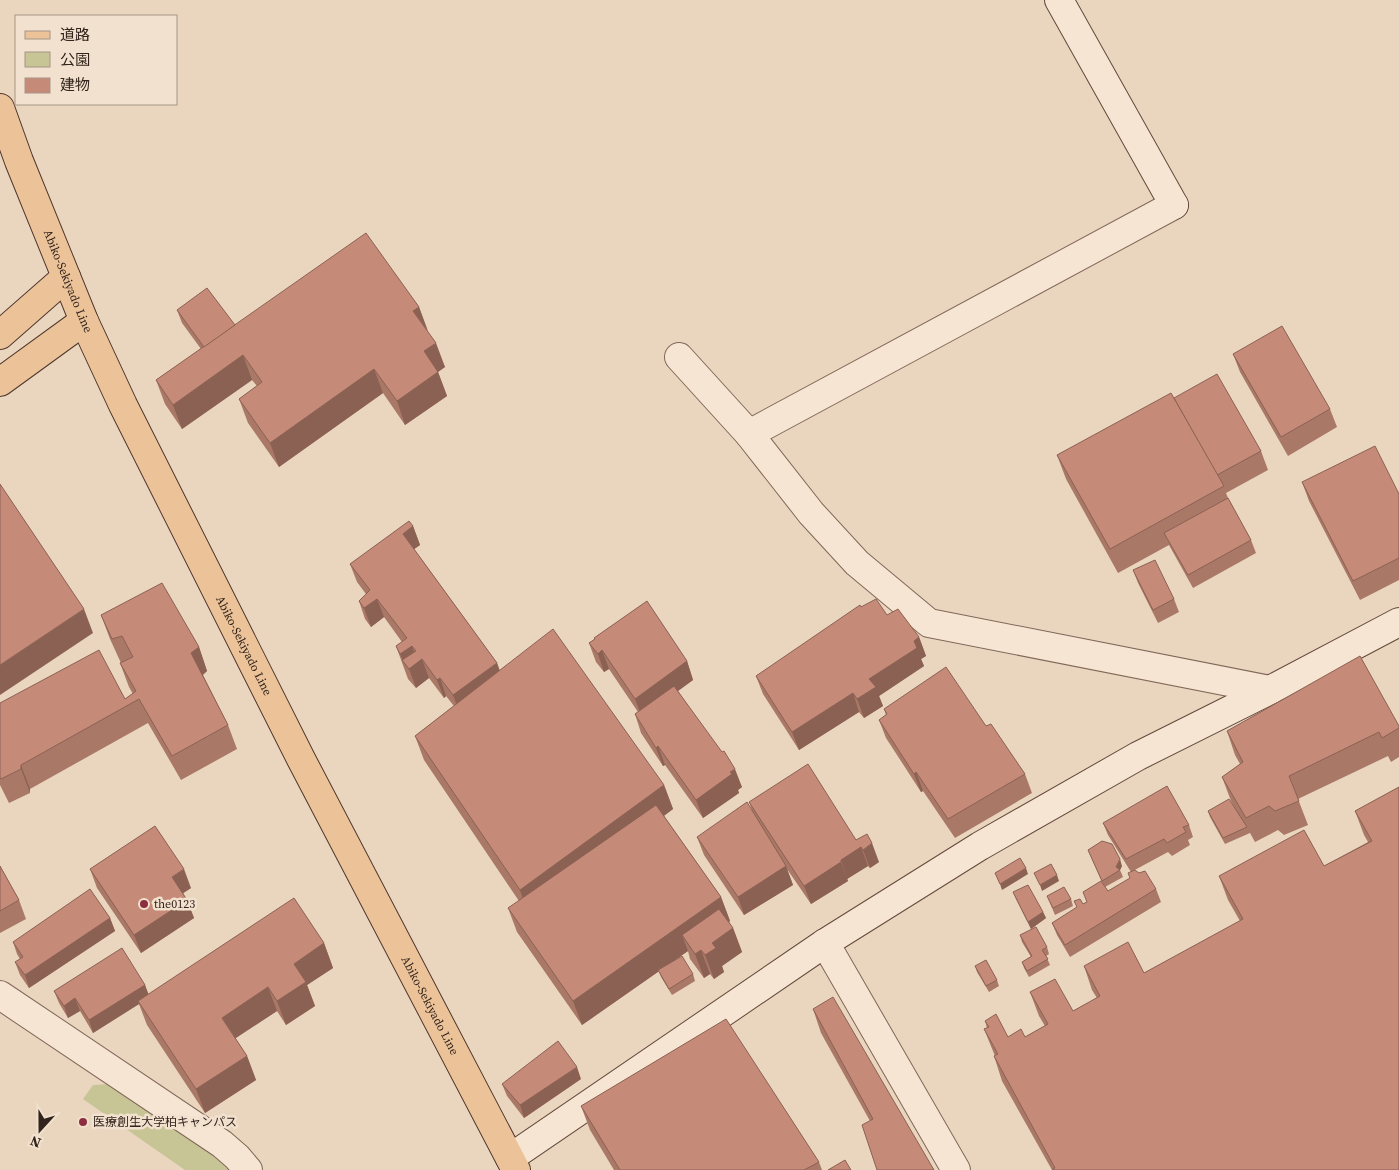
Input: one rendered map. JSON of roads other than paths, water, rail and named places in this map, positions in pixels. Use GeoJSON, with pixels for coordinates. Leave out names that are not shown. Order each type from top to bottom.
{"type":"FeatureCollection","features":[{"type":"Feature","properties":{"kind":"main road","name":"Abiko-Sekiyado Line"},"geometry":{"type":"LineString","coordinates":[[0,108],[18,161],[84,321],[123,405],[292,742],[513,1164]]}},
{"type":"Feature","properties":{"kind":"main road"},"geometry":{"type":"LineString","coordinates":[[0,335],[66,277]]}},
{"type":"Feature","properties":{"kind":"main road"},"geometry":{"type":"LineString","coordinates":[[0,382],[84,321]]}},
{"type":"Feature","properties":{"kind":"street"},"geometry":{"type":"LineString","coordinates":[[749,434],[1174,205],[1059,0]]}},
{"type":"Feature","properties":{"kind":"street"},"geometry":{"type":"LineString","coordinates":[[678,357],[749,434],[811,513],[857,563],[929,623],[1270,690]]}},
{"type":"Feature","properties":{"kind":"street"},"geometry":{"type":"LineString","coordinates":[[513,1164],[825,943],[980,846],[1130,761],[1399,622]]}},
{"type":"Feature","properties":{"kind":"street"},"geometry":{"type":"LineString","coordinates":[[825,943],[956,1170]]}},
{"type":"Feature","properties":{"kind":"street"},"geometry":{"type":"LineString","coordinates":[[0,995],[222,1144],[248,1170]]}},
{"type":"Feature","properties":{"kind":"place","name":"the0123"},"geometry":{"type":"Point","coordinates":[144,904]}},
{"type":"Feature","properties":{"kind":"place","name":"医療創生大学柏キャンパス"},"geometry":{"type":"Point","coordinates":[83,1122]}}]}
